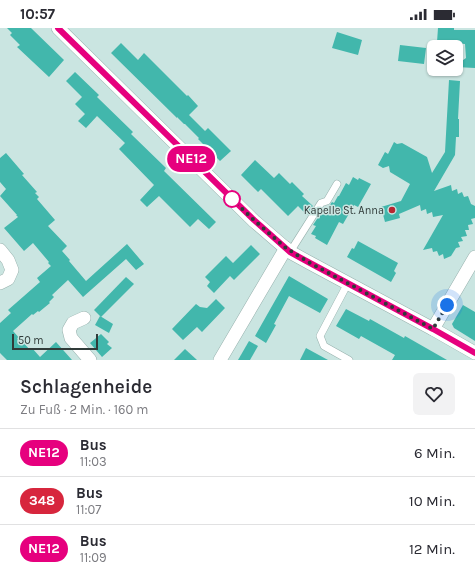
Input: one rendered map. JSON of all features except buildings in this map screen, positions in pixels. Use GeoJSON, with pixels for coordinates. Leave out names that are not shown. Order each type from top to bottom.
{"type":"FeatureCollection","features":[{"type":"Feature","properties":{"kind":"street"},"geometry":{"type":"LineString","coordinates":[[58,28],[254,220],[288,250],[475,353]]}},
{"type":"Feature","properties":{"kind":"street"},"geometry":{"type":"LineString","coordinates":[[0,250],[8,260],[12,270],[8,279],[0,282]]}},
{"type":"Feature","properties":{"kind":"street"},"geometry":{"type":"LineString","coordinates":[[220,360],[288,250]]}},
{"type":"Feature","properties":{"kind":"street"},"geometry":{"type":"LineString","coordinates":[[433,329],[475,257]]}},
{"type":"Feature","properties":{"kind":"street"},"geometry":{"type":"LineString","coordinates":[[84,318],[73,323],[69,330],[71,338],[90,360]]}},
{"type":"Feature","properties":{"kind":"lane"},"geometry":{"type":"LineString","coordinates":[[288,250],[321,203],[326,201],[337,184]]}},
{"type":"Feature","properties":{"kind":"lane"},"geometry":{"type":"LineString","coordinates":[[348,283],[320,336],[324,346],[349,360]]}},
{"type":"Feature","properties":{"kind":"bus line","name":"NE12"},"geometry":{"type":"LineString","coordinates":[[58,28],[254,220],[290,252],[475,353]]}},
{"type":"Feature","properties":{"kind":"place","name":"Kapelle St. Anna"},"geometry":{"type":"Point","coordinates":[392,210]}},
{"type":"Feature","properties":{"kind":"route"},"geometry":{"type":"LineString","coordinates":[[232,199],[290,252],[433,329],[447,305]]}}]}
